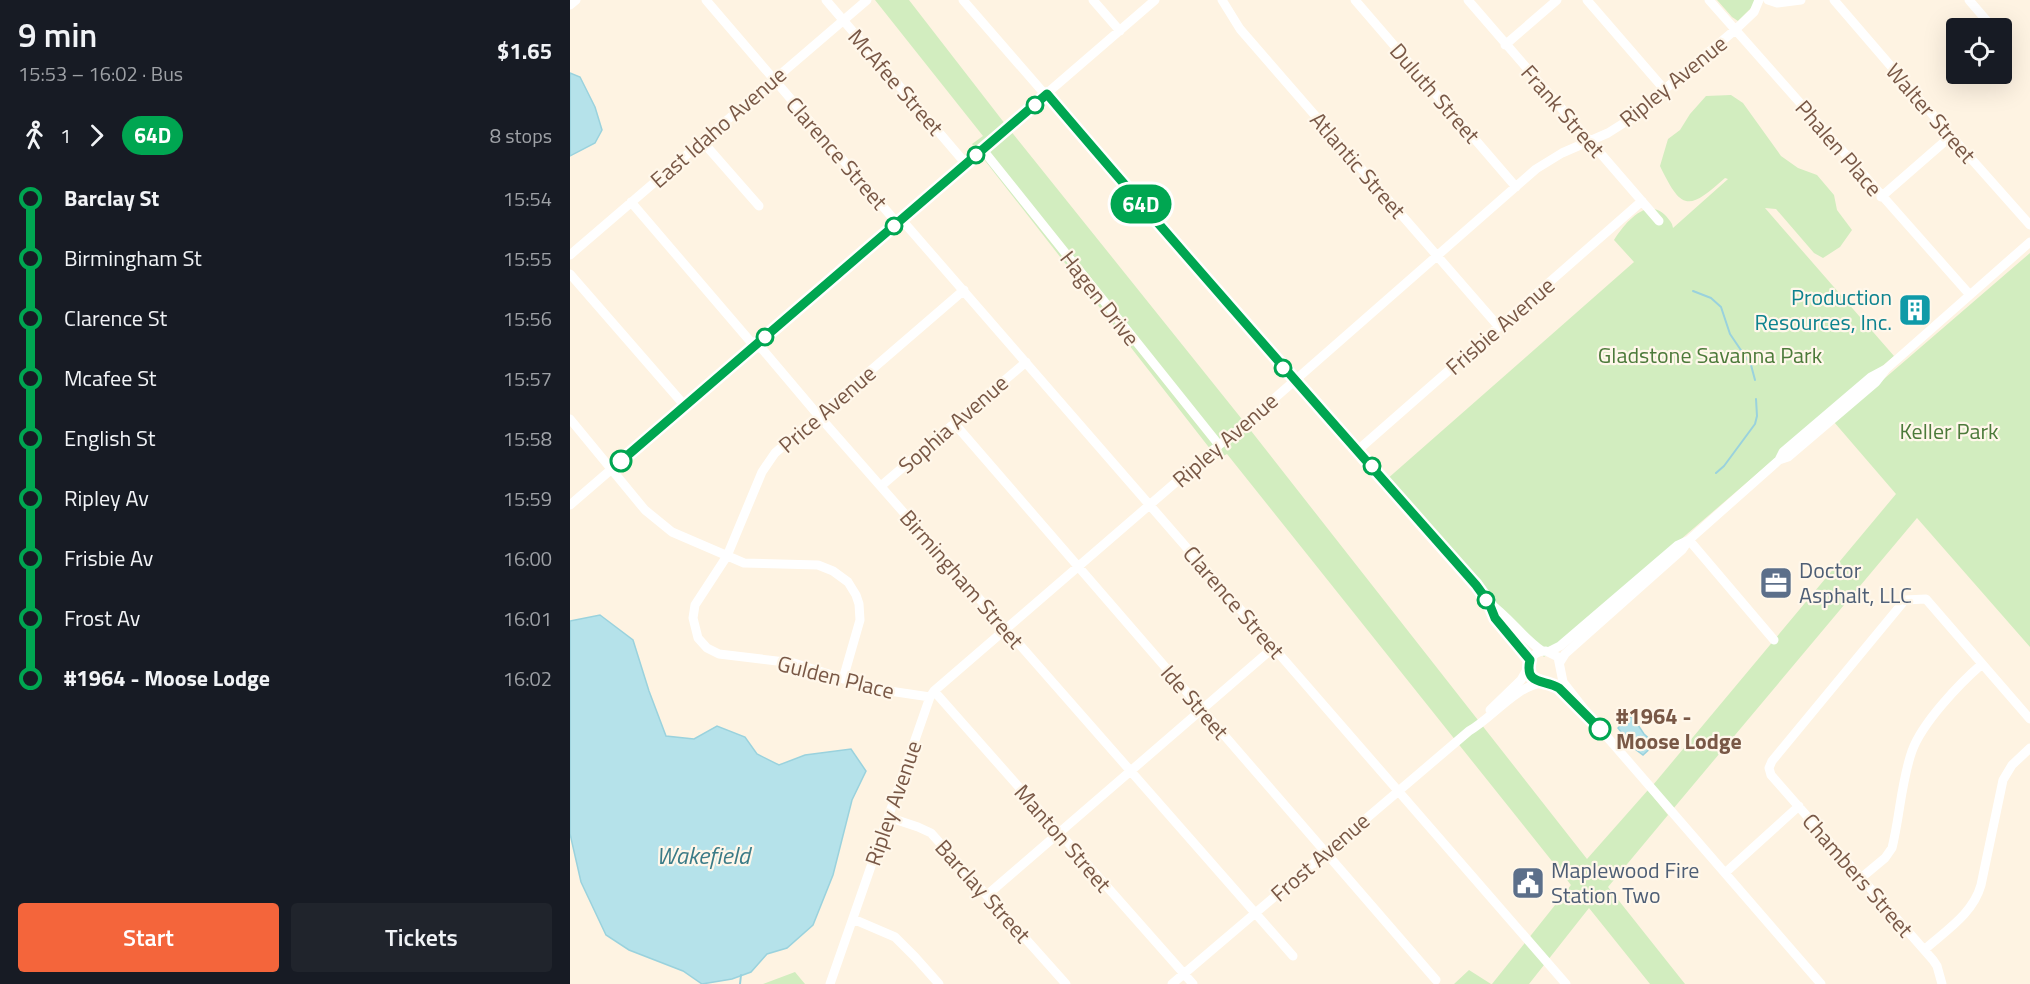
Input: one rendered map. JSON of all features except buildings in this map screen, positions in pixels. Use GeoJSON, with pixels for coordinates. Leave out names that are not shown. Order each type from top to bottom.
{"type":"FeatureCollection","features":[{"type":"Feature","properties":{"kind":"street"},"geometry":{"type":"LineString","coordinates":[[570,5],[576,0]]}},
{"type":"Feature","properties":{"kind":"street","name":"Clarence Street"},"geometry":{"type":"LineString","coordinates":[[706,0],[899,221],[964,290],[1566,984]]}},
{"type":"Feature","properties":{"kind":"street","name":"McAfee Street"},"geometry":{"type":"LineString","coordinates":[[826,0],[966,164]]}},
{"type":"Feature","properties":{"kind":"street","name":"East Idaho Avenue"},"geometry":{"type":"LineString","coordinates":[[570,255],[867,0]]}},
{"type":"Feature","properties":{"kind":"street"},"geometry":{"type":"LineString","coordinates":[[963,0],[1294,381],[1358,450],[1476,585],[1489,603],[1495,618],[1529,664],[1532,678],[1559,688],[1595,723]]}},
{"type":"Feature","properties":{"kind":"street"},"geometry":{"type":"LineString","coordinates":[[1093,0],[1120,31]]}},
{"type":"Feature","properties":{"kind":"street"},"geometry":{"type":"LineString","coordinates":[[570,505],[1155,0]]}},
{"type":"Feature","properties":{"kind":"street","name":"Atlantic Street"},"geometry":{"type":"LineString","coordinates":[[1222,0],[1240,29],[1499,327]]}},
{"type":"Feature","properties":{"kind":"street","name":"Duluth Street"},"geometry":{"type":"LineString","coordinates":[[1355,0],[1516,187]]}},
{"type":"Feature","properties":{"kind":"street","name":"Frank Street"},"geometry":{"type":"LineString","coordinates":[[1468,0],[1659,221]]}},
{"type":"Feature","properties":{"kind":"street"},"geometry":{"type":"LineString","coordinates":[[1505,45],[1557,0]]}},
{"type":"Feature","properties":{"kind":"street"},"geometry":{"type":"LineString","coordinates":[[1587,0],[1664,89]]}},
{"type":"Feature","properties":{"kind":"street","name":"Phalen Place"},"geometry":{"type":"LineString","coordinates":[[1709,0],[1970,295]]}},
{"type":"Feature","properties":{"kind":"street","name":"Ripley Avenue"},"geometry":{"type":"LineString","coordinates":[[830,984],[932,694],[1536,169],[1562,153],[1627,122],[1735,30],[1754,12],[1759,0]]}},
{"type":"Feature","properties":{"kind":"street"},"geometry":{"type":"LineString","coordinates":[[1768,0],[1777,3],[1801,0]]}},
{"type":"Feature","properties":{"kind":"street","name":"Walter Street"},"geometry":{"type":"LineString","coordinates":[[1834,0],[1950,136],[2030,225]]}},
{"type":"Feature","properties":{"kind":"street"},"geometry":{"type":"LineString","coordinates":[[1969,0],[1984,18]]}},
{"type":"Feature","properties":{"kind":"street"},"geometry":{"type":"LineString","coordinates":[[1881,197],[1950,136]]}},
{"type":"Feature","properties":{"kind":"street"},"geometry":{"type":"LineString","coordinates":[[702,141],[759,206]]}},
{"type":"Feature","properties":{"kind":"street","name":"Hagen Drive"},"geometry":{"type":"LineString","coordinates":[[983,150],[1219,445]]}},
{"type":"Feature","properties":{"kind":"street","name":"Frisbie Avenue"},"geometry":{"type":"LineString","coordinates":[[1358,450],[1642,201]]}},
{"type":"Feature","properties":{"kind":"street","name":"Birmingham Street"},"geometry":{"type":"LineString","coordinates":[[632,202],[743,332],[763,350],[1293,956]]}},
{"type":"Feature","properties":{"kind":"street"},"geometry":{"type":"LineString","coordinates":[[1544,683],[1555,679],[1565,654],[1682,550],[1689,540],[1779,460],[1788,458],[1876,382],[1886,369],[2030,242]]}},
{"type":"Feature","properties":{"kind":"street"},"geometry":{"type":"LineString","coordinates":[[570,274],[685,406]]}},
{"type":"Feature","properties":{"kind":"street","name":"Price Avenue"},"geometry":{"type":"LineString","coordinates":[[727,556],[768,462],[818,415],[964,290]]}},
{"type":"Feature","properties":{"kind":"street","name":"Sophia Avenue"},"geometry":{"type":"LineString","coordinates":[[880,486],[1026,362]]}},
{"type":"Feature","properties":{"kind":"street"},"geometry":{"type":"LineString","coordinates":[[570,419],[645,510],[662,525],[683,537],[744,563],[818,566],[833,571],[848,582],[859,604],[860,620],[843,679]]}},
{"type":"Feature","properties":{"kind":"street","name":"Ide Street"},"geometry":{"type":"LineString","coordinates":[[954,423],[1437,980]]}},
{"type":"Feature","properties":{"kind":"street"},"geometry":{"type":"LineString","coordinates":[[1689,540],[1773,640]]}},
{"type":"Feature","properties":{"kind":"street"},"geometry":{"type":"LineString","coordinates":[[1529,664],[1537,652],[1562,645],[1678,545],[1689,540]]}},
{"type":"Feature","properties":{"kind":"street","name":"Gulden Place"},"geometry":{"type":"LineString","coordinates":[[727,556],[693,611],[695,632],[702,643],[719,654],[794,663],[876,689],[932,694]]}},
{"type":"Feature","properties":{"kind":"street","name":"Chambers Street"},"geometry":{"type":"LineString","coordinates":[[1942,984],[1937,966],[1771,775],[1769,768],[1772,761],[1905,600],[1926,599],[1982,664]]}},
{"type":"Feature","properties":{"kind":"street"},"geometry":{"type":"LineString","coordinates":[[1489,603],[1502,612],[1531,644],[1558,657],[1563,682],[1595,723],[1821,984]]}},
{"type":"Feature","properties":{"kind":"street"},"geometry":{"type":"LineString","coordinates":[[987,895],[1273,648]]}},
{"type":"Feature","properties":{"kind":"street","name":"Frost Avenue"},"geometry":{"type":"LineString","coordinates":[[1172,984],[1469,731],[1521,680],[1529,664]]}},
{"type":"Feature","properties":{"kind":"street"},"geometry":{"type":"LineString","coordinates":[[1861,878],[1892,848],[1908,764],[1921,733],[1960,686],[1982,664],[2030,719]]}},
{"type":"Feature","properties":{"kind":"street","name":"Frost Avenue"},"geometry":{"type":"LineString","coordinates":[[1469,731],[1528,687],[1544,683]]}},
{"type":"Feature","properties":{"kind":"street","name":"Manton Street"},"geometry":{"type":"LineString","coordinates":[[932,694],[1193,984]]}},
{"type":"Feature","properties":{"kind":"street"},"geometry":{"type":"LineString","coordinates":[[1923,950],[1965,914],[1975,902],[1981,885],[2002,780],[2012,765],[2030,748]]}},
{"type":"Feature","properties":{"kind":"street"},"geometry":{"type":"LineString","coordinates":[[1725,873],[1798,806]]}},
{"type":"Feature","properties":{"kind":"street","name":"Barclay Street"},"geometry":{"type":"LineString","coordinates":[[888,817],[918,826],[931,833],[1066,984]]}},
{"type":"Feature","properties":{"kind":"street"},"geometry":{"type":"LineString","coordinates":[[853,919],[895,937],[939,984]]}},
{"type":"Feature","properties":{"kind":"green space"},"geometry":{"type":"Polygon","coordinates":[[[875,0],[909,0],[1587,859],[1648,790],[1668,815],[1608,887],[1685,984],[1650,984],[1589,908],[1529,984],[1492,984],[1571,885],[1227,454],[1218,459],[972,144],[983,136],[875,0]]]}},
{"type":"Feature","properties":{"kind":"green space"},"geometry":{"type":"Polygon","coordinates":[[[1717,0],[1756,0],[1738,21],[1717,0]]]}},
{"type":"Feature","properties":{"kind":"green space","name":"Gladstone Savanna Park"},"geometry":{"type":"Polygon","coordinates":[[[1731,95],[1743,103],[1781,156],[1798,168],[1817,175],[1834,195],[1837,210],[1852,230],[1840,247],[1823,258],[1814,253],[1776,209],[1765,208],[1894,356],[1544,657],[1386,480],[1634,262],[1614,240],[1630,220],[1644,210],[1659,210],[1666,216],[1673,228],[1728,179],[1725,178],[1703,196],[1687,201],[1674,192],[1660,166],[1668,139],[1680,130],[1706,96],[1731,95]]]}},
{"type":"Feature","properties":{"kind":"green space","name":"Keller Park"},"geometry":{"type":"Polygon","coordinates":[[[2030,253],[2030,647],[1917,518],[1673,809],[1653,785],[1896,494],[1834,422],[2030,253]]]}},
{"type":"Feature","properties":{"kind":"green space"},"geometry":{"type":"Polygon","coordinates":[[[1469,970],[1491,984],[1454,984],[1469,970]]]}},
{"type":"Feature","properties":{"kind":"green space"},"geometry":{"type":"Polygon","coordinates":[[[795,972],[805,984],[763,984],[795,972]]]}},
{"type":"Feature","properties":{"kind":"water"},"geometry":{"type":"Polygon","coordinates":[[[570,73],[580,77],[595,107],[602,130],[595,143],[570,156],[570,73]]]}},
{"type":"Feature","properties":{"kind":"water","name":"Wakefield"},"geometry":{"type":"Polygon","coordinates":[[[600,615],[633,640],[666,736],[694,739],[717,726],[745,737],[757,754],[779,765],[805,755],[851,749],[866,771],[852,800],[833,875],[813,925],[787,948],[767,954],[751,972],[732,979],[702,984],[683,971],[629,950],[606,935],[581,882],[570,834],[570,621],[600,615]]]}},
{"type":"Feature","properties":{"kind":"water"},"geometry":{"type":"Polygon","coordinates":[[[1632,716],[1644,734],[1655,744],[1643,755],[1618,728],[1632,716]]]}},
{"type":"Feature","properties":{"kind":"waterway"},"geometry":{"type":"LineString","coordinates":[[1693,291],[1711,298],[1721,307],[1730,334],[1751,365],[1755,380]]}},
{"type":"Feature","properties":{"kind":"waterway"},"geometry":{"type":"LineString","coordinates":[[1716,473],[1724,466],[1755,424],[1756,399]]}},
{"type":"Feature","properties":{"kind":"waterway"},"geometry":{"type":"LineString","coordinates":[[740,984],[741,975]]}},
{"type":"Feature","properties":{"kind":"bus line","name":"64D"},"geometry":{"type":"LineString","coordinates":[[621,461],[1047,94],[1294,381],[1358,450],[1476,585],[1489,603],[1495,618],[1530,660],[1528,668],[1532,678],[1542,683],[1555,685],[1600,729]]}},
{"type":"Feature","properties":{"kind":"place","name":"Production Resources, Inc."},"geometry":{"type":"Point","coordinates":[1915,310]}},
{"type":"Feature","properties":{"kind":"place","name":"Doctor Asphalt, LLC"},"geometry":{"type":"Point","coordinates":[1776,583]}},
{"type":"Feature","properties":{"kind":"place","name":"#1964 - Moose Lodge"},"geometry":{"type":"Point","coordinates":[1600,729]}},
{"type":"Feature","properties":{"kind":"place","name":"Maplewood Fire Station Two"},"geometry":{"type":"Point","coordinates":[1528,883]}}]}
